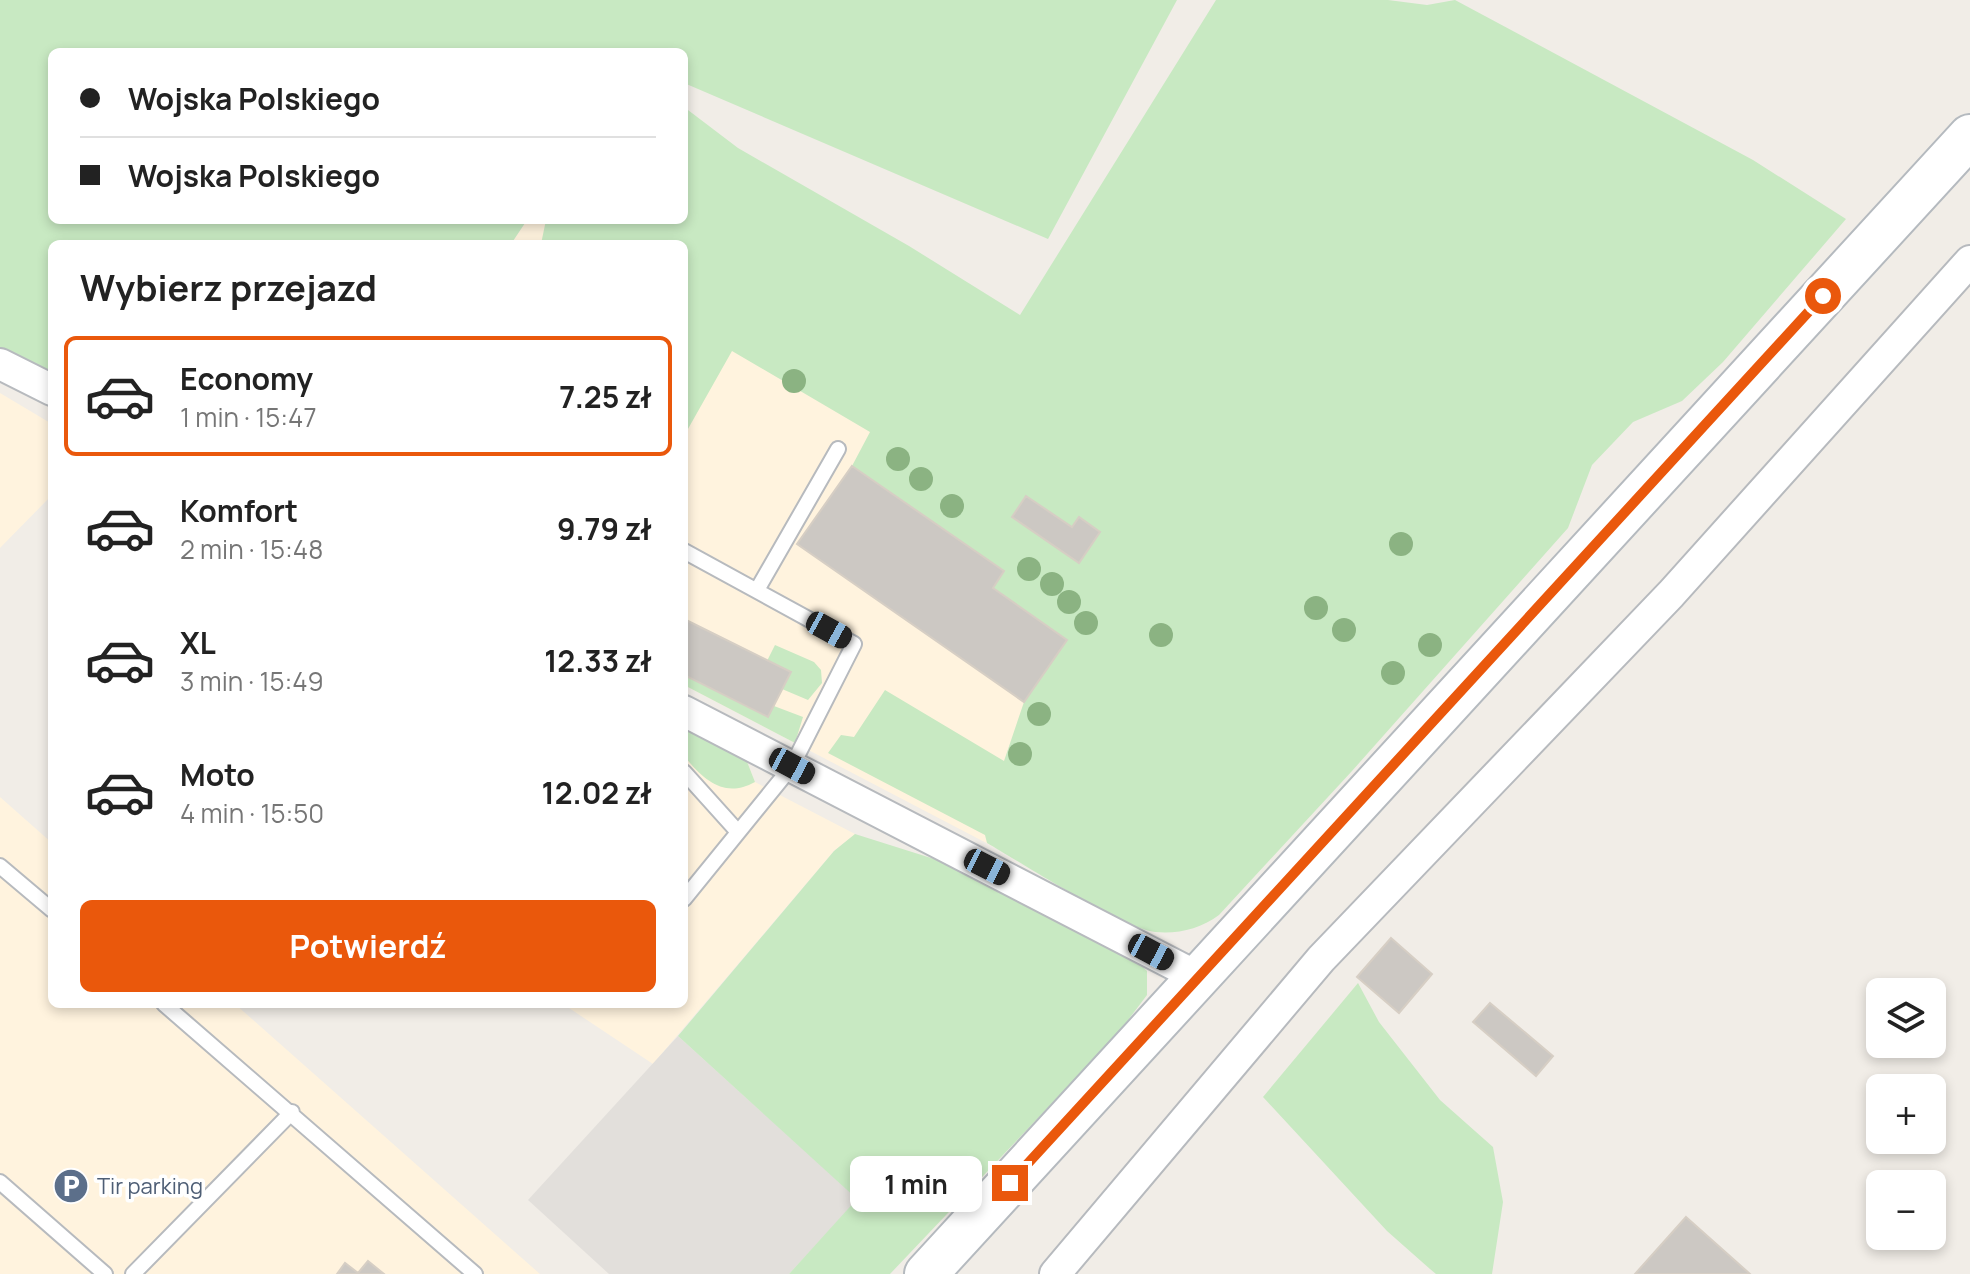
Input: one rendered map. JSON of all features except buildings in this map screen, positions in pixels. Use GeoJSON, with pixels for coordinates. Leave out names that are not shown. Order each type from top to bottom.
{"type":"FeatureCollection","features":[{"type":"Feature","properties":{"kind":"main road"},"geometry":{"type":"LineString","coordinates":[[926,1274],[1969,136]]}},
{"type":"Feature","properties":{"kind":"street"},"geometry":{"type":"LineString","coordinates":[[1055,1274],[1321,959],[1671,594],[1970,261]]}},
{"type":"Feature","properties":{"kind":"street"},"geometry":{"type":"LineString","coordinates":[[0,364],[48,388]]}},
{"type":"Feature","properties":{"kind":"street"},"geometry":{"type":"LineString","coordinates":[[688,713],[1200,978]]}},
{"type":"Feature","properties":{"kind":"lane"},"geometry":{"type":"LineString","coordinates":[[757,590],[838,449]]}},
{"type":"Feature","properties":{"kind":"lane"},"geometry":{"type":"LineString","coordinates":[[688,553],[854,644],[792,766],[688,894]]}},
{"type":"Feature","properties":{"kind":"lane"},"geometry":{"type":"LineString","coordinates":[[688,776],[738,832]]}},
{"type":"Feature","properties":{"kind":"lane"},"geometry":{"type":"LineString","coordinates":[[0,866],[48,907]]}},
{"type":"Feature","properties":{"kind":"lane"},"geometry":{"type":"LineString","coordinates":[[169,1008],[475,1274]]}},
{"type":"Feature","properties":{"kind":"lane"},"geometry":{"type":"LineString","coordinates":[[133,1274],[292,1112]]}},
{"type":"Feature","properties":{"kind":"lane"},"geometry":{"type":"LineString","coordinates":[[0,1182],[105,1274]]}},
{"type":"Feature","properties":{"kind":"shaded area"},"geometry":{"type":"Polygon","coordinates":[[[688,222],[1439,576],[1130,918],[688,687],[688,240],[514,240],[524,224],[688,222]]]}},
{"type":"Feature","properties":{"kind":"shaded area"},"geometry":{"type":"Polygon","coordinates":[[[0,393],[48,422],[48,499],[0,548],[0,393]]]}},
{"type":"Feature","properties":{"kind":"shaded area"},"geometry":{"type":"Polygon","coordinates":[[[688,730],[746,759],[755,782],[855,834],[834,851],[653,1064],[569,1008],[688,1008],[688,730]]]}},
{"type":"Feature","properties":{"kind":"shaded area"},"geometry":{"type":"Polygon","coordinates":[[[0,797],[48,839],[48,1008],[240,1008],[540,1274],[0,1274],[0,797]]]}},
{"type":"Feature","properties":{"kind":"shaded area"},"geometry":{"type":"Polygon","coordinates":[[[678,1036],[858,1199],[789,1274],[609,1274],[528,1200],[678,1036]]]}},
{"type":"Feature","properties":{"kind":"green space"},"geometry":{"type":"Polygon","coordinates":[[[0,0],[1177,0],[1048,239],[688,85],[688,48],[48,48],[48,224],[524,224],[514,240],[48,240],[48,385],[0,361],[0,0]]]}},
{"type":"Feature","properties":{"kind":"green space"},"geometry":{"type":"Polygon","coordinates":[[[1216,0],[1388,0],[1427,5],[1455,0],[1753,160],[1846,219],[1723,362],[1682,401],[1633,422],[1592,465],[1568,528],[1219,915],[1189,930],[1172,932],[1155,932],[1120,920],[987,843],[985,835],[828,753],[841,735],[854,737],[885,690],[1004,761],[1024,702],[1066,639],[993,588],[1003,571],[852,466],[870,432],[732,351],[688,429],[688,240],[542,240],[545,224],[688,224],[688,110],[738,148],[909,246],[1020,315],[1216,0]]]}},
{"type":"Feature","properties":{"kind":"green space"},"geometry":{"type":"Polygon","coordinates":[[[775,645],[814,662],[821,670],[822,683],[808,700],[782,689],[790,672],[767,661],[775,645]]]}},
{"type":"Feature","properties":{"kind":"green space"},"geometry":{"type":"Polygon","coordinates":[[[688,677],[768,717],[774,706],[803,717],[795,743],[688,687],[688,677]]]}},
{"type":"Feature","properties":{"kind":"green space"},"geometry":{"type":"Polygon","coordinates":[[[688,730],[746,759],[755,782],[744,787],[724,788],[699,773],[688,761],[688,730]]]}},
{"type":"Feature","properties":{"kind":"green space"},"geometry":{"type":"Polygon","coordinates":[[[855,834],[969,870],[1126,951],[1147,971],[1147,995],[1116,1036],[890,1274],[789,1274],[857,1199],[678,1036],[834,851],[855,834]]]}},
{"type":"Feature","properties":{"kind":"green space"},"geometry":{"type":"Polygon","coordinates":[[[1358,983],[1379,1022],[1440,1100],[1493,1147],[1503,1202],[1492,1274],[1436,1274],[1387,1231],[1263,1097],[1358,983]]]}},
{"type":"Feature","properties":{"kind":"place","name":"Tir parking"},"geometry":{"type":"Point","coordinates":[71,1186]}},
{"type":"Feature","properties":{"kind":"route"},"geometry":{"type":"LineString","coordinates":[[1010,1183],[1823,296]]}}]}
